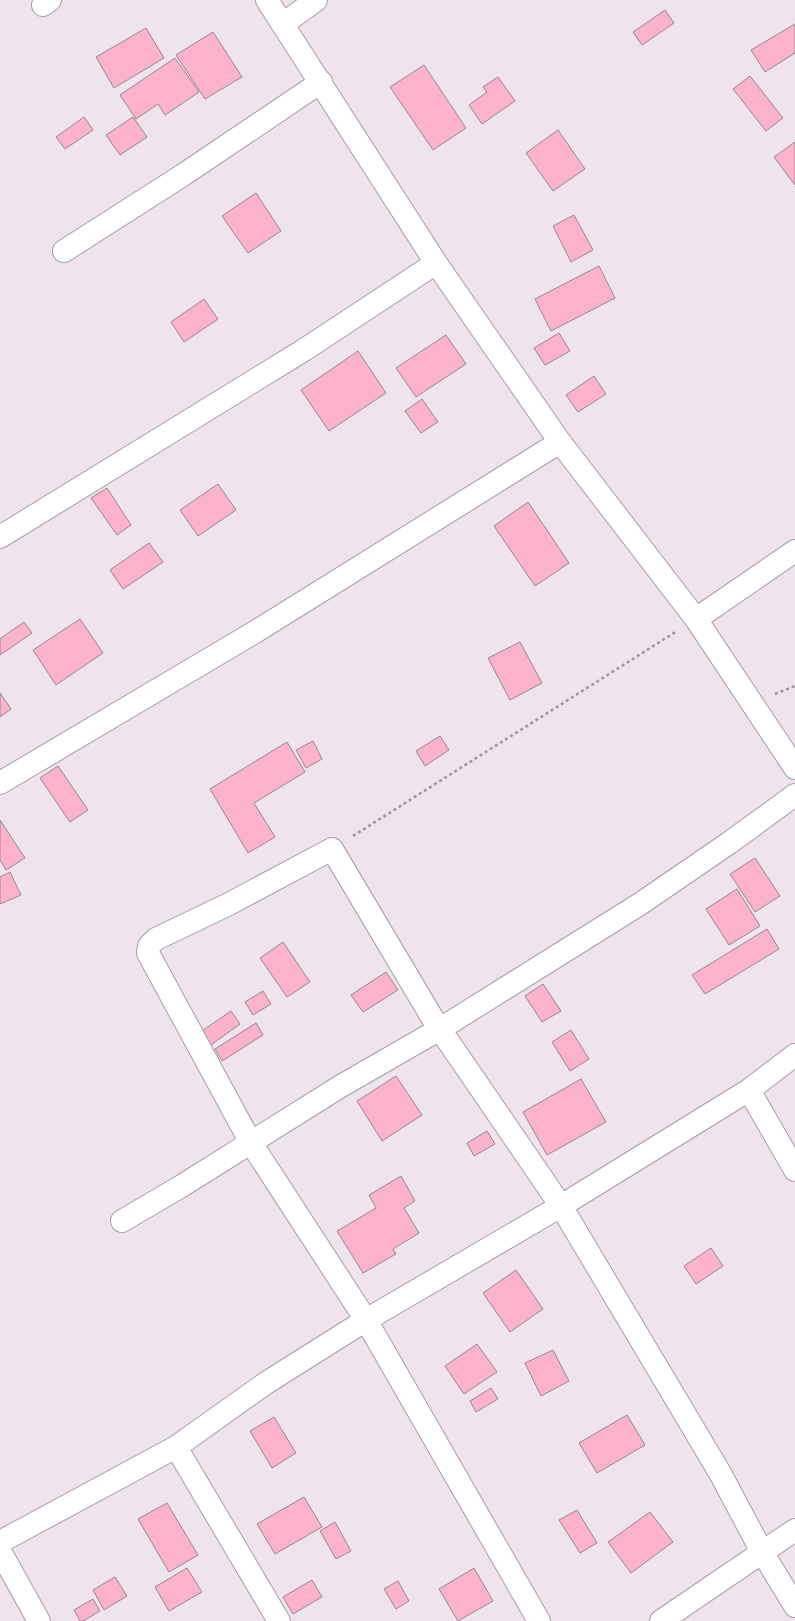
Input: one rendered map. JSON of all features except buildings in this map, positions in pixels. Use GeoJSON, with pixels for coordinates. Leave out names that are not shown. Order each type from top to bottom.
{"type":"FeatureCollection","features":[{"type":"Feature","properties":{"kind":"street"},"geometry":{"type":"LineString","coordinates":[[267,0],[436,263],[560,442],[696,619],[795,768]]}},
{"type":"Feature","properties":{"kind":"street"},"geometry":{"type":"LineString","coordinates":[[283,24],[316,0]]}},
{"type":"Feature","properties":{"kind":"street"},"geometry":{"type":"LineString","coordinates":[[64,250],[183,175],[321,82]]}},
{"type":"Feature","properties":{"kind":"street"},"geometry":{"type":"LineString","coordinates":[[0,537],[304,350],[436,263]]}},
{"type":"Feature","properties":{"kind":"street"},"geometry":{"type":"LineString","coordinates":[[0,783],[255,632],[560,442]]}},
{"type":"Feature","properties":{"kind":"street"},"geometry":{"type":"LineString","coordinates":[[696,619],[795,550]]}},
{"type":"Feature","properties":{"kind":"street"},"geometry":{"type":"LineString","coordinates":[[122,1221],[252,1143],[341,1086],[440,1029],[640,904],[729,843],[795,795]]}},
{"type":"Feature","properties":{"kind":"street"},"geometry":{"type":"LineString","coordinates":[[539,1621],[366,1320],[252,1143],[151,961],[148,953],[149,946],[156,939],[229,904],[332,849],[440,1029],[561,1206],[712,1460],[762,1552],[795,1606]]}},
{"type":"Feature","properties":{"kind":"street"},"geometry":{"type":"LineString","coordinates":[[0,1542],[176,1447],[266,1383],[366,1320],[561,1206],[749,1090],[795,1055]]}},
{"type":"Feature","properties":{"kind":"street"},"geometry":{"type":"LineString","coordinates":[[749,1090],[795,1170]]}},
{"type":"Feature","properties":{"kind":"street"},"geometry":{"type":"LineString","coordinates":[[176,1447],[279,1621]]}},
{"type":"Feature","properties":{"kind":"street"},"geometry":{"type":"LineString","coordinates":[[662,1621],[795,1530]]}},
{"type":"Feature","properties":{"kind":"street"},"geometry":{"type":"LineString","coordinates":[[0,1551],[39,1621]]}},
{"type":"Feature","properties":{"kind":"path"},"geometry":{"type":"LineString","coordinates":[[332,849],[696,619]]}}]}
